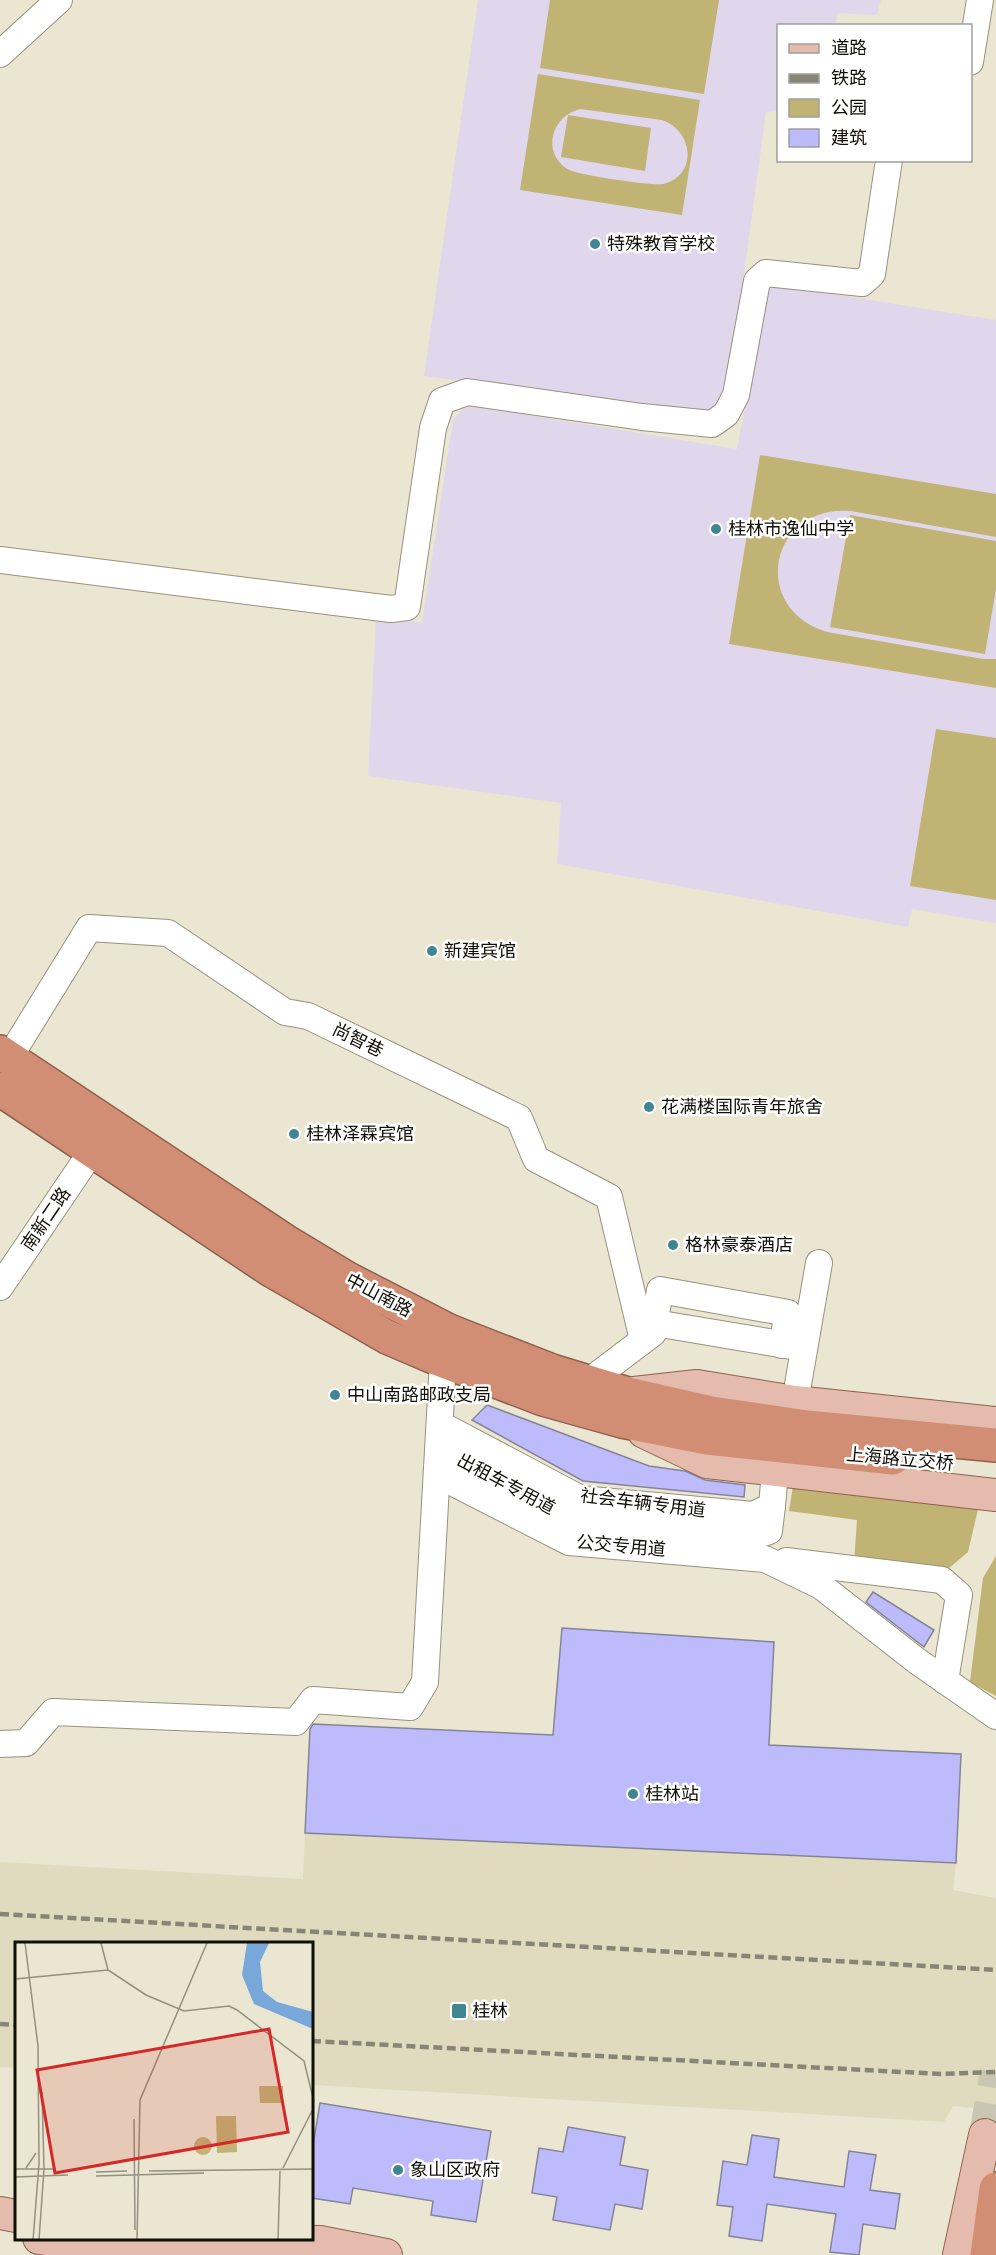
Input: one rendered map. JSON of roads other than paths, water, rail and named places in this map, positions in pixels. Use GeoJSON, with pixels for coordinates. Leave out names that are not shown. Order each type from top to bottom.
{"type":"FeatureCollection","features":[{"type":"Feature","properties":{"kind":"highway","name":"中山南路"},"geometry":{"type":"LineString","coordinates":[[4,1055],[288,1243],[346,1278],[449,1331],[552,1371],[588,1382],[625,1408]]}},
{"type":"Feature","properties":{"kind":"highway","name":"中山南路"},"geometry":{"type":"LineString","coordinates":[[0,1089],[271,1270],[387,1337],[543,1399],[625,1408],[707,1438],[802,1426]]}},
{"type":"Feature","properties":{"kind":"highway","name":"上海路立交桥"},"geometry":{"type":"LineString","coordinates":[[802,1426],[996,1445]]}},
{"type":"Feature","properties":{"kind":"highway","name":"上海路立交桥"},"geometry":{"type":"LineString","coordinates":[[802,1426],[993,1489]]}},
{"type":"Feature","properties":{"kind":"highway"},"geometry":{"type":"LineString","coordinates":[[987,2255],[996,2189]]}},
{"type":"Feature","properties":{"kind":"main road"},"geometry":{"type":"LineString","coordinates":[[625,1408],[697,1386],[802,1426],[996,1423]]}},
{"type":"Feature","properties":{"kind":"main road"},"geometry":{"type":"LineString","coordinates":[[625,1408],[772,1504],[993,1489]]}},
{"type":"Feature","properties":{"kind":"main road"},"geometry":{"type":"LineString","coordinates":[[959,2255],[986,2135]]}},
{"type":"Feature","properties":{"kind":"main road"},"geometry":{"type":"LineString","coordinates":[[0,2213],[15,2216]]}},
{"type":"Feature","properties":{"kind":"main road"},"geometry":{"type":"LineString","coordinates":[[947,2255],[967,2218]]}},
{"type":"Feature","properties":{"kind":"main road"},"geometry":{"type":"LineString","coordinates":[[0,2232],[15,2235]]}},
{"type":"Feature","properties":{"kind":"main road"},"geometry":{"type":"LineString","coordinates":[[62,2240],[257,2254]]}},
{"type":"Feature","properties":{"kind":"main road"},"geometry":{"type":"LineString","coordinates":[[154,2248],[320,2242],[386,2255]]}},
{"type":"Feature","properties":{"kind":"street"},"geometry":{"type":"LineString","coordinates":[[0,54],[59,0]]}},
{"type":"Feature","properties":{"kind":"street"},"geometry":{"type":"LineString","coordinates":[[972,50],[980,0]]}},
{"type":"Feature","properties":{"kind":"street"},"geometry":{"type":"LineString","coordinates":[[0,560],[391,609],[407,607],[433,428],[442,400],[467,392],[642,417],[712,424],[726,414],[736,395],[757,281],[766,273],[862,283],[872,274],[889,162]]}},
{"type":"Feature","properties":{"kind":"street","name":"尚智巷"},"geometry":{"type":"LineString","coordinates":[[4,1055],[88,928],[168,933],[285,1011],[309,1016],[519,1118],[536,1159],[609,1197],[652,1323]]}},
{"type":"Feature","properties":{"kind":"street","name":"南新二路"},"geometry":{"type":"LineString","coordinates":[[0,1287],[92,1151]]}},
{"type":"Feature","properties":{"kind":"street"},"geometry":{"type":"LineString","coordinates":[[802,1426],[791,1340],[819,1263]]}},
{"type":"Feature","properties":{"kind":"street"},"geometry":{"type":"LineString","coordinates":[[588,1382],[652,1323],[791,1340]]}},
{"type":"Feature","properties":{"kind":"street"},"geometry":{"type":"LineString","coordinates":[[446,1434],[447,1362]]}},
{"type":"Feature","properties":{"kind":"street"},"geometry":{"type":"LineString","coordinates":[[0,1744],[27,1743],[53,1712],[296,1722],[313,1700],[410,1707],[425,1682],[447,1362]]}},
{"type":"Feature","properties":{"kind":"street","name":"社会车辆专用道"},"geometry":{"type":"LineString","coordinates":[[446,1434],[581,1499],[753,1515],[772,1504]]}},
{"type":"Feature","properties":{"kind":"street","name":"公交专用道"},"geometry":{"type":"LineString","coordinates":[[446,1434],[442,1477],[569,1542],[765,1558],[821,1586],[945,1681]]}},
{"type":"Feature","properties":{"kind":"street"},"geometry":{"type":"LineString","coordinates":[[772,1504],[765,1558],[942,1580],[959,1595],[945,1681],[996,1716]]}},
{"type":"Feature","properties":{"kind":"tunnel"},"geometry":{"type":"LineString","coordinates":[[985,2135],[996,2072]]}},
{"type":"Feature","properties":{"kind":"railway"},"geometry":{"type":"LineString","coordinates":[[0,1914],[996,1970]]}},
{"type":"Feature","properties":{"kind":"railway"},"geometry":{"type":"LineString","coordinates":[[0,2024],[15,2025]]}},
{"type":"Feature","properties":{"kind":"railway"},"geometry":{"type":"LineString","coordinates":[[314,2041],[941,2074],[996,2072]]}},
{"type":"Feature","properties":{"kind":"place","name":"特殊教育学校"},"geometry":{"type":"Point","coordinates":[595,244]}},
{"type":"Feature","properties":{"kind":"place","name":"桂林市逸仙中学"},"geometry":{"type":"Point","coordinates":[716,529]}},
{"type":"Feature","properties":{"kind":"place","name":"新建宾馆"},"geometry":{"type":"Point","coordinates":[432,951]}},
{"type":"Feature","properties":{"kind":"place","name":"花满楼国际青年旅舍"},"geometry":{"type":"Point","coordinates":[649,1107]}},
{"type":"Feature","properties":{"kind":"place","name":"桂林泽霖宾馆"},"geometry":{"type":"Point","coordinates":[294,1134]}},
{"type":"Feature","properties":{"kind":"place","name":"格林豪泰酒店"},"geometry":{"type":"Point","coordinates":[673,1245]}},
{"type":"Feature","properties":{"kind":"place","name":"中山南路邮政支局"},"geometry":{"type":"Point","coordinates":[335,1395]}},
{"type":"Feature","properties":{"kind":"place","name":"桂林站"},"geometry":{"type":"Point","coordinates":[633,1794]}},
{"type":"Feature","properties":{"kind":"place","name":"桂林"},"geometry":{"type":"Point","coordinates":[459,2011]}},
{"type":"Feature","properties":{"kind":"place","name":"象山区政府"},"geometry":{"type":"Point","coordinates":[398,2170]}}]}
